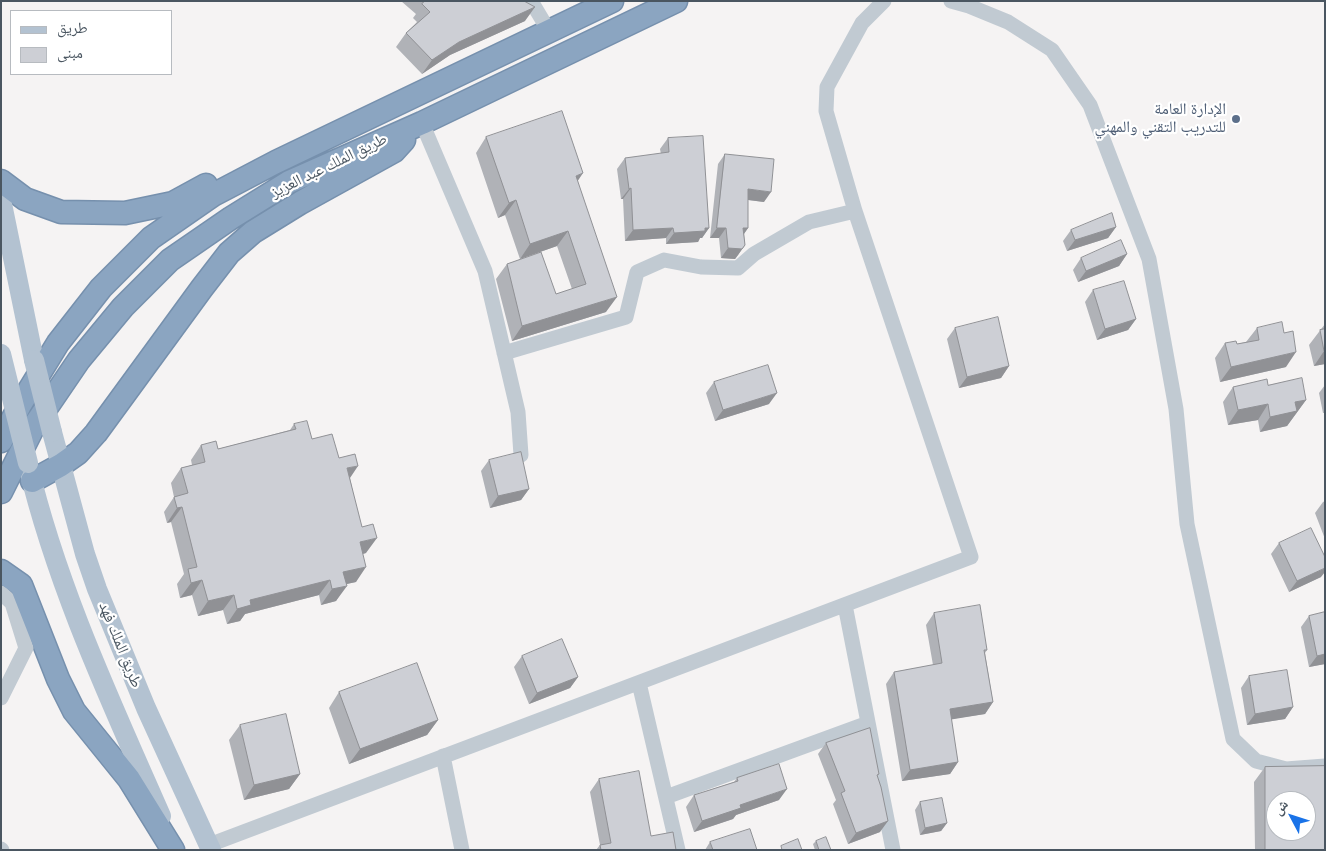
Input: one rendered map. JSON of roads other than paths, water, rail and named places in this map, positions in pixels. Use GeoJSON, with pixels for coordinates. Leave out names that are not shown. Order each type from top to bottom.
{"type":"FeatureCollection","features":[{"type":"Feature","properties":{"kind":"highway","name":"طريق الملك عبد العزيز"},"geometry":{"type":"LineString","coordinates":[[1,441],[20,405],[58,343],[101,288],[151,238],[213,195],[276,162],[612,1]]}},
{"type":"Feature","properties":{"kind":"highway","name":"طريق الملك عبد العزيز"},"geometry":{"type":"LineString","coordinates":[[1,492],[34,426],[78,360],[123,307],[170,260],[231,218],[289,182],[422,123],[676,1]]}},
{"type":"Feature","properties":{"kind":"highway"},"geometry":{"type":"LineString","coordinates":[[1,181],[25,199],[61,212],[125,213],[173,203],[224,175],[384,110]]}},
{"type":"Feature","properties":{"kind":"highway"},"geometry":{"type":"LineString","coordinates":[[30,472],[61,465],[78,453],[96,433],[229,253],[253,232],[300,203],[394,151],[422,123]]}},
{"type":"Feature","properties":{"kind":"highway"},"geometry":{"type":"LineString","coordinates":[[1,571],[21,585],[58,679],[74,711],[130,779],[174,850]]}},
{"type":"Feature","properties":{"kind":"main road","name":"طريق الملك فهد"},"geometry":{"type":"LineString","coordinates":[[1,199],[34,360],[85,554],[97,589],[146,708],[210,847]]}},
{"type":"Feature","properties":{"kind":"main road","name":"طريق الملك فهد"},"geometry":{"type":"LineString","coordinates":[[1,354],[36,497],[72,610],[174,850]]}},
{"type":"Feature","properties":{"kind":"street"},"geometry":{"type":"LineString","coordinates":[[531,1],[549,31]]}},
{"type":"Feature","properties":{"kind":"street"},"geometry":{"type":"LineString","coordinates":[[210,847],[443,756],[971,557],[855,212],[826,111],[827,88],[862,24],[884,1]]}},
{"type":"Feature","properties":{"kind":"street"},"geometry":{"type":"LineString","coordinates":[[951,1],[969,6],[1008,22],[1052,50],[1090,106],[1149,259],[1176,409],[1187,524],[1233,738],[1256,761],[1286,769],[1325,766]]}},
{"type":"Feature","properties":{"kind":"street"},"geometry":{"type":"LineString","coordinates":[[422,123],[485,271],[518,412],[521,455]]}},
{"type":"Feature","properties":{"kind":"street"},"geometry":{"type":"LineString","coordinates":[[504,354],[626,316],[637,272],[664,260],[701,268],[738,268],[754,254],[809,222],[855,212]]}},
{"type":"Feature","properties":{"kind":"street"},"geometry":{"type":"LineString","coordinates":[[1,593],[12,603],[26,648],[1,698]]}},
{"type":"Feature","properties":{"kind":"street"},"geometry":{"type":"LineString","coordinates":[[845,605],[893,850]]}},
{"type":"Feature","properties":{"kind":"street"},"geometry":{"type":"LineString","coordinates":[[639,682],[678,850]]}},
{"type":"Feature","properties":{"kind":"street"},"geometry":{"type":"LineString","coordinates":[[666,797],[868,723]]}},
{"type":"Feature","properties":{"kind":"street"},"geometry":{"type":"LineString","coordinates":[[443,756],[462,850]]}},
{"type":"Feature","properties":{"kind":"place","name":"الإدارة العامة للتدريب التقني والمهني"},"geometry":{"type":"Point","coordinates":[1236,119]}}]}
